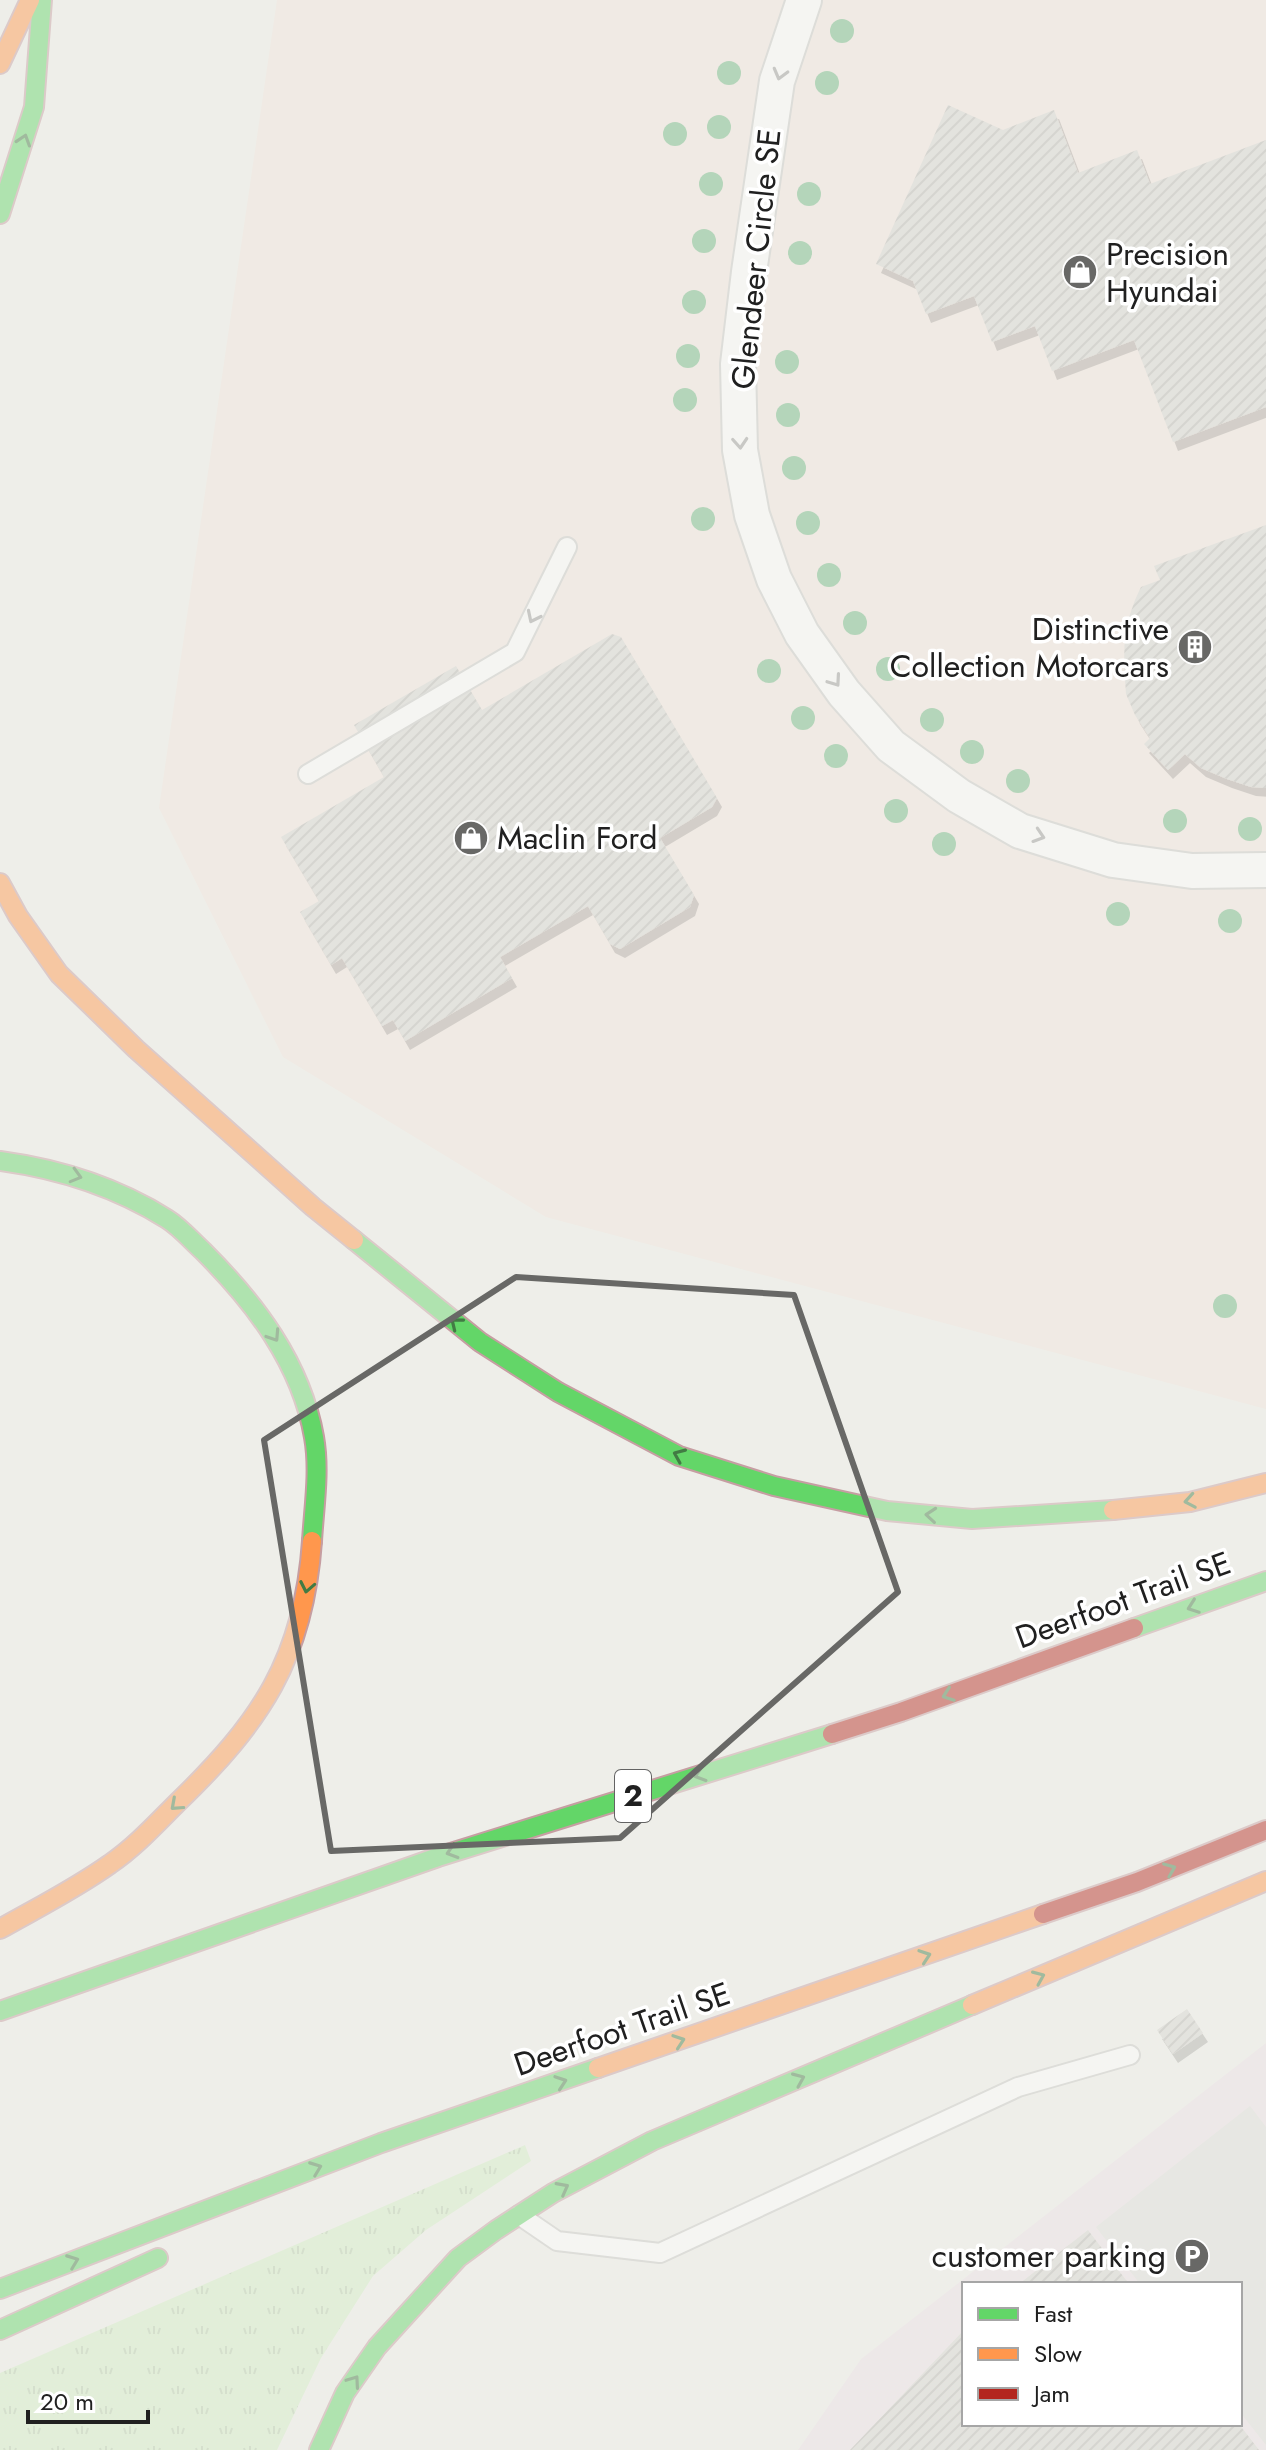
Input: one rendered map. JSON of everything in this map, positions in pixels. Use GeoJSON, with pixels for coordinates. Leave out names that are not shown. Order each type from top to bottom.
{"type":"FeatureCollection","features":[{"type":"Feature","properties":{"kind":"highway"},"geometry":{"type":"LineString","coordinates":[[0,64],[30,0]]}},
{"type":"Feature","properties":{"kind":"highway"},"geometry":{"type":"LineString","coordinates":[[0,214],[34,107],[42,0]]}},
{"type":"Feature","properties":{"kind":"highway"},"geometry":{"type":"LineString","coordinates":[[0,883],[18,916],[59,974],[136,1049],[313,1207],[480,1342],[558,1392],[679,1456],[774,1486],[887,1511],[972,1519],[1080,1514],[1190,1502],[1266,1483]]}},
{"type":"Feature","properties":{"kind":"highway"},"geometry":{"type":"LineString","coordinates":[[0,1161],[35,1165],[94,1181],[172,1222],[215,1262],[257,1308],[282,1348],[301,1390],[314,1438],[315,1487],[308,1581],[300,1620],[284,1669],[249,1724],[192,1790],[111,1865],[0,1929]]}},
{"type":"Feature","properties":{"kind":"highway","name":"Deerfoot Trail SE"},"geometry":{"type":"LineString","coordinates":[[0,2011],[438,1857],[901,1712],[1266,1581]]}},
{"type":"Feature","properties":{"kind":"highway","name":"Deerfoot Trail SE"},"geometry":{"type":"LineString","coordinates":[[0,2289],[381,2143],[1137,1882],[1266,1830]]}},
{"type":"Feature","properties":{"kind":"highway"},"geometry":{"type":"LineString","coordinates":[[319,2450],[345,2393],[377,2347],[458,2258],[553,2193],[652,2141],[1266,1881]]}},
{"type":"Feature","properties":{"kind":"highway"},"geometry":{"type":"LineString","coordinates":[[291,2197],[503,2101]]}},
{"type":"Feature","properties":{"kind":"highway"},"geometry":{"type":"LineString","coordinates":[[0,2330],[179,2248]]}},
{"type":"Feature","properties":{"kind":"street","name":"Glendeer Circle SE"},"geometry":{"type":"LineString","coordinates":[[804,0],[777,81],[738,364],[740,450],[752,515],[774,579],[802,634],[844,693],[891,746],[959,796],[1020,831],[1113,860],[1192,871],[1266,870]]}},
{"type":"Feature","properties":{"kind":"lane"},"geometry":{"type":"LineString","coordinates":[[308,774],[515,652],[567,547]]}},
{"type":"Feature","properties":{"kind":"lane"},"geometry":{"type":"LineString","coordinates":[[519,2215],[557,2241],[660,2253],[1018,2087],[1130,2055]]}},
{"type":"Feature","properties":{"kind":"highlighted area"},"geometry":{"type":"Polygon","coordinates":[[[516,1277],[794,1295],[898,1592],[620,1838],[331,1851],[264,1440],[516,1277]]]}},
{"type":"Feature","properties":{"kind":"shaded area"},"geometry":{"type":"Polygon","coordinates":[[[277,0],[1266,0],[1266,1409],[546,1217],[283,1057],[159,808],[277,0]]]}},
{"type":"Feature","properties":{"kind":"shaded area"},"geometry":{"type":"Polygon","coordinates":[[[1266,2043],[1266,2450],[798,2450],[861,2359],[1266,2043]]]}},
{"type":"Feature","properties":{"kind":"shaded area","name":"customer parking"},"geometry":{"type":"Polygon","coordinates":[[[1250,2106],[1266,2127],[1266,2445],[1242,2415],[1242,2282],[1138,2282],[1096,2227],[1250,2106]]]}},
{"type":"Feature","properties":{"kind":"green space"},"geometry":{"type":"Polygon","coordinates":[[[525,2145],[531,2161],[426,2230],[373,2276],[321,2358],[277,2450],[0,2450],[0,2373],[525,2145]]]}},
{"type":"Feature","properties":{"kind":"building","name":"Precision Hyundai"},"geometry":{"type":"Polygon","coordinates":[[[948,105],[1003,130],[1054,110],[1078,173],[1137,150],[1150,184],[1266,140],[1266,407],[1173,442],[1134,340],[1052,371],[1035,326],[992,342],[974,296],[926,314],[913,281],[876,264],[948,105]]]}},
{"type":"Feature","properties":{"kind":"building","name":"Distinctive Collection Motorcars"},"geometry":{"type":"Polygon","coordinates":[[[1266,525],[1266,788],[1227,779],[1201,768],[1185,754],[1168,770],[1144,744],[1150,738],[1126,694],[1125,629],[1135,600],[1141,587],[1160,580],[1154,566],[1266,525]]]}},
{"type":"Feature","properties":{"kind":"building","name":"Maclin Ford"},"geometry":{"type":"Polygon","coordinates":[[[612,634],[621,637],[717,798],[712,807],[660,838],[694,895],[690,907],[620,949],[610,944],[588,906],[500,957],[512,978],[405,1041],[393,1020],[382,1026],[342,958],[331,965],[300,912],[319,901],[281,837],[384,777],[354,725],[456,666],[482,710],[612,634]]]}},
{"type":"Feature","properties":{"kind":"building"},"geometry":{"type":"Polygon","coordinates":[[[1187,2009],[1203,2033],[1173,2054],[1157,2030],[1187,2009]]]}},
{"type":"Feature","properties":{"kind":"building"},"geometry":{"type":"Polygon","coordinates":[[[1088,2230],[1127,2282],[1022,2282],[1088,2230]]]}},
{"type":"Feature","properties":{"kind":"building"},"geometry":{"type":"Polygon","coordinates":[[[962,2332],[962,2426],[1241,2426],[1259,2450],[850,2450],[962,2332]]]}},
{"type":"Feature","properties":{"kind":"traffic: fast"},"geometry":{"type":"LineString","coordinates":[[0,214],[34,107],[42,0]]}},
{"type":"Feature","properties":{"kind":"traffic: fast"},"geometry":{"type":"LineString","coordinates":[[0,1161],[86,1181],[128,1198],[167,1219],[222,1271],[258,1313],[287,1359],[308,1410],[316,1463],[312,1541]]}},
{"type":"Feature","properties":{"kind":"traffic: fast"},"geometry":{"type":"LineString","coordinates":[[354,1240],[480,1342],[558,1392],[679,1456],[774,1486],[887,1511],[972,1519],[1113,1510]]}},
{"type":"Feature","properties":{"kind":"traffic: fast"},"geometry":{"type":"LineString","coordinates":[[1134,1628],[1266,1581]]}},
{"type":"Feature","properties":{"kind":"traffic: fast"},"geometry":{"type":"LineString","coordinates":[[0,2011],[438,1857],[832,1734]]}},
{"type":"Feature","properties":{"kind":"traffic: fast"},"geometry":{"type":"LineString","coordinates":[[319,2450],[345,2393],[377,2347],[458,2258],[496,2230],[553,2193],[652,2141],[972,2005]]}},
{"type":"Feature","properties":{"kind":"traffic: fast"},"geometry":{"type":"LineString","coordinates":[[0,2289],[381,2143],[598,2068]]}},
{"type":"Feature","properties":{"kind":"traffic: fast"},"geometry":{"type":"LineString","coordinates":[[0,2330],[158,2258]]}},
{"type":"Feature","properties":{"kind":"traffic: slow"},"geometry":{"type":"LineString","coordinates":[[0,64],[30,0]]}},
{"type":"Feature","properties":{"kind":"traffic: slow"},"geometry":{"type":"LineString","coordinates":[[0,883],[18,916],[59,974],[136,1049],[354,1240]]}},
{"type":"Feature","properties":{"kind":"traffic: slow"},"geometry":{"type":"LineString","coordinates":[[1113,1510],[1190,1502],[1266,1483]]}},
{"type":"Feature","properties":{"kind":"traffic: slow"},"geometry":{"type":"LineString","coordinates":[[0,1929],[70,1890],[137,1843],[232,1745],[273,1686],[288,1655],[307,1583],[312,1541]]}},
{"type":"Feature","properties":{"kind":"traffic: slow"},"geometry":{"type":"LineString","coordinates":[[972,2005],[1266,1881]]}},
{"type":"Feature","properties":{"kind":"traffic: slow"},"geometry":{"type":"LineString","coordinates":[[598,2068],[1043,1914]]}},
{"type":"Feature","properties":{"kind":"traffic: jam"},"geometry":{"type":"LineString","coordinates":[[832,1734],[1134,1628]]}},
{"type":"Feature","properties":{"kind":"traffic: jam"},"geometry":{"type":"LineString","coordinates":[[1043,1914],[1137,1882],[1266,1830]]}},
{"type":"Feature","properties":{"kind":"place","name":"Precision Hyundai"},"geometry":{"type":"Point","coordinates":[1080,272]}},
{"type":"Feature","properties":{"kind":"place","name":"Distinctive Collection Motorcars"},"geometry":{"type":"Point","coordinates":[1195,647]}},
{"type":"Feature","properties":{"kind":"place","name":"Maclin Ford"},"geometry":{"type":"Point","coordinates":[471,838]}},
{"type":"Feature","properties":{"kind":"place","name":"customer parking"},"geometry":{"type":"Point","coordinates":[1192,2256]}}]}
